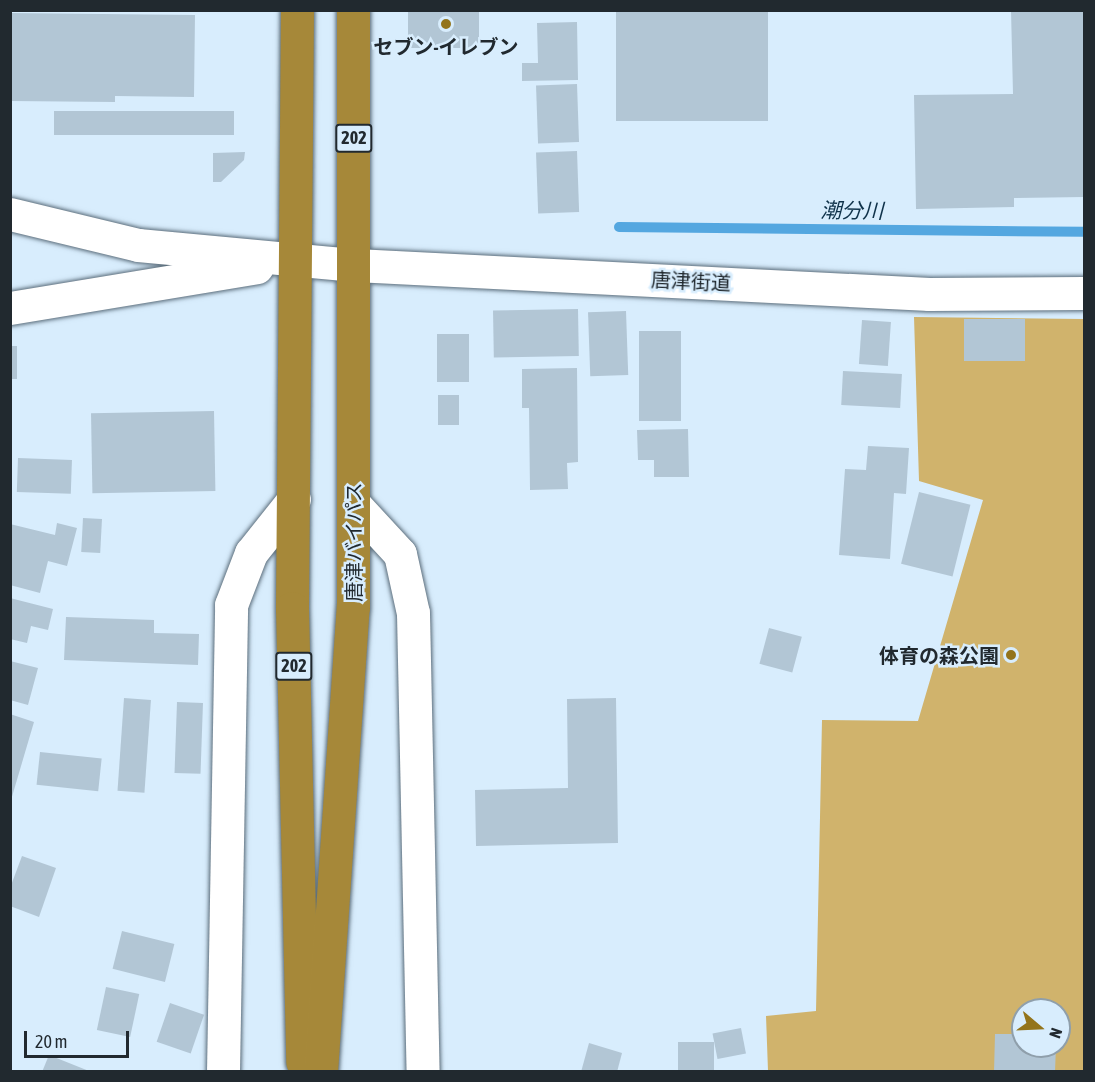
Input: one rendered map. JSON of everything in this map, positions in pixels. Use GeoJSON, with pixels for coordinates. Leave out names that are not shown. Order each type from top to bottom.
{"type":"FeatureCollection","features":[{"type":"Feature","properties":{"kind":"highway","name":"202"},"geometry":{"type":"LineString","coordinates":[[297,10],[297,260],[292,608],[303,1071]]}},
{"type":"Feature","properties":{"kind":"highway","name":"唐津バイパス"},"geometry":{"type":"LineString","coordinates":[[321,1071],[353,607],[355,265],[353,10]]}},
{"type":"Feature","properties":{"kind":"street"},"geometry":{"type":"LineString","coordinates":[[10,214],[138,244],[297,260]]}},
{"type":"Feature","properties":{"kind":"street"},"geometry":{"type":"LineString","coordinates":[[10,308],[297,260]]}},
{"type":"Feature","properties":{"kind":"street","name":"唐津街道"},"geometry":{"type":"LineString","coordinates":[[297,260],[355,265],[929,294],[1081,296]]}},
{"type":"Feature","properties":{"kind":"street"},"geometry":{"type":"LineString","coordinates":[[223,1071],[231,605],[251,553],[294,498]]}},
{"type":"Feature","properties":{"kind":"street"},"geometry":{"type":"LineString","coordinates":[[353,503],[400,554],[413,613],[423,1071]]}},
{"type":"Feature","properties":{"kind":"shaded area","name":"体育の森公園"},"geometry":{"type":"Polygon","coordinates":[[[914,317],[1084,319],[1084,1071],[768,1071],[766,1016],[816,1011],[822,720],[918,721],[983,500],[919,481],[914,317]]]}},
{"type":"Feature","properties":{"kind":"building"},"geometry":{"type":"Polygon","coordinates":[[[408,10],[479,10],[479,48],[408,48],[408,10]]]}},
{"type":"Feature","properties":{"kind":"building"},"geometry":{"type":"Polygon","coordinates":[[[616,10],[768,10],[768,121],[616,121],[616,10]]]}},
{"type":"Feature","properties":{"kind":"building"},"geometry":{"type":"Polygon","coordinates":[[[1011,10],[1084,10],[1084,197],[1014,198],[1014,207],[916,209],[914,95],[1013,94],[1011,10]]]}},
{"type":"Feature","properties":{"kind":"building"},"geometry":{"type":"Polygon","coordinates":[[[10,13],[195,15],[194,97],[115,96],[115,102],[10,101],[10,13]]]}},
{"type":"Feature","properties":{"kind":"building"},"geometry":{"type":"Polygon","coordinates":[[[577,22],[578,80],[522,81],[522,63],[538,63],[537,23],[577,22]]]}},
{"type":"Feature","properties":{"kind":"building"},"geometry":{"type":"Polygon","coordinates":[[[577,84],[579,142],[538,143],[536,85],[577,84]]]}},
{"type":"Feature","properties":{"kind":"building"},"geometry":{"type":"Polygon","coordinates":[[[54,111],[234,111],[234,135],[54,135],[54,111]]]}},
{"type":"Feature","properties":{"kind":"building"},"geometry":{"type":"Polygon","coordinates":[[[577,151],[579,212],[538,213],[536,152],[577,151]]]}},
{"type":"Feature","properties":{"kind":"building"},"geometry":{"type":"Polygon","coordinates":[[[245,152],[244,160],[221,182],[213,182],[213,153],[245,152]]]}},
{"type":"Feature","properties":{"kind":"building"},"geometry":{"type":"Polygon","coordinates":[[[578,309],[579,356],[494,357],[493,310],[578,309]]]}},
{"type":"Feature","properties":{"kind":"building"},"geometry":{"type":"Polygon","coordinates":[[[626,311],[628,375],[590,376],[588,312],[626,311]]]}},
{"type":"Feature","properties":{"kind":"building"},"geometry":{"type":"Polygon","coordinates":[[[964,319],[1025,319],[1025,361],[964,361],[964,319]]]}},
{"type":"Feature","properties":{"kind":"building"},"geometry":{"type":"Polygon","coordinates":[[[862,320],[891,322],[888,366],[859,364],[862,320]]]}},
{"type":"Feature","properties":{"kind":"building"},"geometry":{"type":"Polygon","coordinates":[[[639,331],[681,331],[681,421],[639,421],[639,331]]]}},
{"type":"Feature","properties":{"kind":"building"},"geometry":{"type":"Polygon","coordinates":[[[437,334],[469,334],[469,382],[437,382],[437,334]]]}},
{"type":"Feature","properties":{"kind":"building"},"geometry":{"type":"Polygon","coordinates":[[[10,346],[17,346],[17,379],[10,379],[10,346]]]}},
{"type":"Feature","properties":{"kind":"building"},"geometry":{"type":"Polygon","coordinates":[[[577,368],[578,462],[567,463],[568,489],[530,490],[529,408],[522,408],[522,369],[577,368]]]}},
{"type":"Feature","properties":{"kind":"building"},"geometry":{"type":"Polygon","coordinates":[[[843,371],[902,374],[900,408],[841,405],[843,371]]]}},
{"type":"Feature","properties":{"kind":"building"},"geometry":{"type":"Polygon","coordinates":[[[438,395],[459,395],[459,425],[438,425],[438,395]]]}},
{"type":"Feature","properties":{"kind":"building"},"geometry":{"type":"Polygon","coordinates":[[[214,411],[215,491],[92,493],[91,413],[214,411]]]}},
{"type":"Feature","properties":{"kind":"building"},"geometry":{"type":"Polygon","coordinates":[[[688,429],[689,477],[654,477],[654,460],[638,460],[637,430],[688,429]]]}},
{"type":"Feature","properties":{"kind":"building"},"geometry":{"type":"Polygon","coordinates":[[[868,446],[909,448],[906,494],[894,493],[890,559],[839,555],[845,469],[866,470],[868,446]]]}},
{"type":"Feature","properties":{"kind":"building"},"geometry":{"type":"Polygon","coordinates":[[[18,458],[72,460],[71,494],[17,492],[18,458]]]}},
{"type":"Feature","properties":{"kind":"building"},"geometry":{"type":"Polygon","coordinates":[[[919,492],[970,505],[953,577],[901,564],[919,492]]]}},
{"type":"Feature","properties":{"kind":"building"},"geometry":{"type":"Polygon","coordinates":[[[83,518],[102,519],[100,553],[81,552],[83,518]]]}},
{"type":"Feature","properties":{"kind":"building"},"geometry":{"type":"Polygon","coordinates":[[[57,523],[77,528],[67,566],[48,561],[40,593],[10,585],[10,524],[55,535],[57,523]]]}},
{"type":"Feature","properties":{"kind":"building"},"geometry":{"type":"Polygon","coordinates":[[[10,598],[53,609],[48,630],[31,626],[27,643],[10,639],[10,598]]]}},
{"type":"Feature","properties":{"kind":"building"},"geometry":{"type":"Polygon","coordinates":[[[66,617],[154,620],[154,633],[199,634],[198,665],[64,660],[66,617]]]}},
{"type":"Feature","properties":{"kind":"building"},"geometry":{"type":"Polygon","coordinates":[[[769,628],[802,637],[792,673],[759,664],[769,628]]]}},
{"type":"Feature","properties":{"kind":"building"},"geometry":{"type":"Polygon","coordinates":[[[10,661],[38,668],[28,705],[10,700],[10,661]]]}},
{"type":"Feature","properties":{"kind":"building"},"geometry":{"type":"Polygon","coordinates":[[[124,698],[151,700],[144,793],[118,791],[124,698]]]}},
{"type":"Feature","properties":{"kind":"building"},"geometry":{"type":"Polygon","coordinates":[[[616,698],[618,843],[476,846],[475,790],[568,788],[567,699],[616,698]]]}},
{"type":"Feature","properties":{"kind":"building"},"geometry":{"type":"Polygon","coordinates":[[[177,702],[203,703],[201,774],[175,773],[177,702]]]}},
{"type":"Feature","properties":{"kind":"building"},"geometry":{"type":"Polygon","coordinates":[[[10,714],[34,722],[11,800],[10,799],[10,714]]]}},
{"type":"Feature","properties":{"kind":"building"},"geometry":{"type":"Polygon","coordinates":[[[40,752],[102,758],[98,791],[37,785],[40,752]]]}},
{"type":"Feature","properties":{"kind":"building"},"geometry":{"type":"Polygon","coordinates":[[[22,856],[56,868],[39,917],[10,906],[10,888],[22,856]]]}},
{"type":"Feature","properties":{"kind":"building"},"geometry":{"type":"Polygon","coordinates":[[[122,931],[174,944],[165,982],[113,969],[122,931]]]}},
{"type":"Feature","properties":{"kind":"building"},"geometry":{"type":"Polygon","coordinates":[[[106,987],[139,994],[130,1037],[97,1030],[106,987]]]}},
{"type":"Feature","properties":{"kind":"building"},"geometry":{"type":"Polygon","coordinates":[[[170,1003],[204,1015],[191,1053],[157,1042],[170,1003]]]}},
{"type":"Feature","properties":{"kind":"building"},"geometry":{"type":"Polygon","coordinates":[[[741,1028],[746,1054],[717,1059],[713,1034],[741,1028]]]}},
{"type":"Feature","properties":{"kind":"building"},"geometry":{"type":"Polygon","coordinates":[[[995,1034],[1011,1034],[1011,1058],[1056,1058],[1055,1072],[994,1072],[995,1034]]]}},
{"type":"Feature","properties":{"kind":"building"},"geometry":{"type":"Polygon","coordinates":[[[678,1042],[714,1042],[714,1072],[678,1072],[678,1042]]]}},
{"type":"Feature","properties":{"kind":"building"},"geometry":{"type":"Polygon","coordinates":[[[589,1043],[622,1053],[617,1072],[581,1072],[589,1043]]]}},
{"type":"Feature","properties":{"kind":"building"},"geometry":{"type":"Polygon","coordinates":[[[49,1055],[89,1071],[89,1072],[42,1072],[49,1055]]]}},
{"type":"Feature","properties":{"kind":"waterway","name":"潮分川"},"geometry":{"type":"LineString","coordinates":[[619,227],[1084,232]]}},
{"type":"Feature","properties":{"kind":"place","name":"セブン-イレブン"},"geometry":{"type":"Point","coordinates":[446,24]}},
{"type":"Feature","properties":{"kind":"place","name":"体育の森公園"},"geometry":{"type":"Point","coordinates":[1011,655]}}]}
